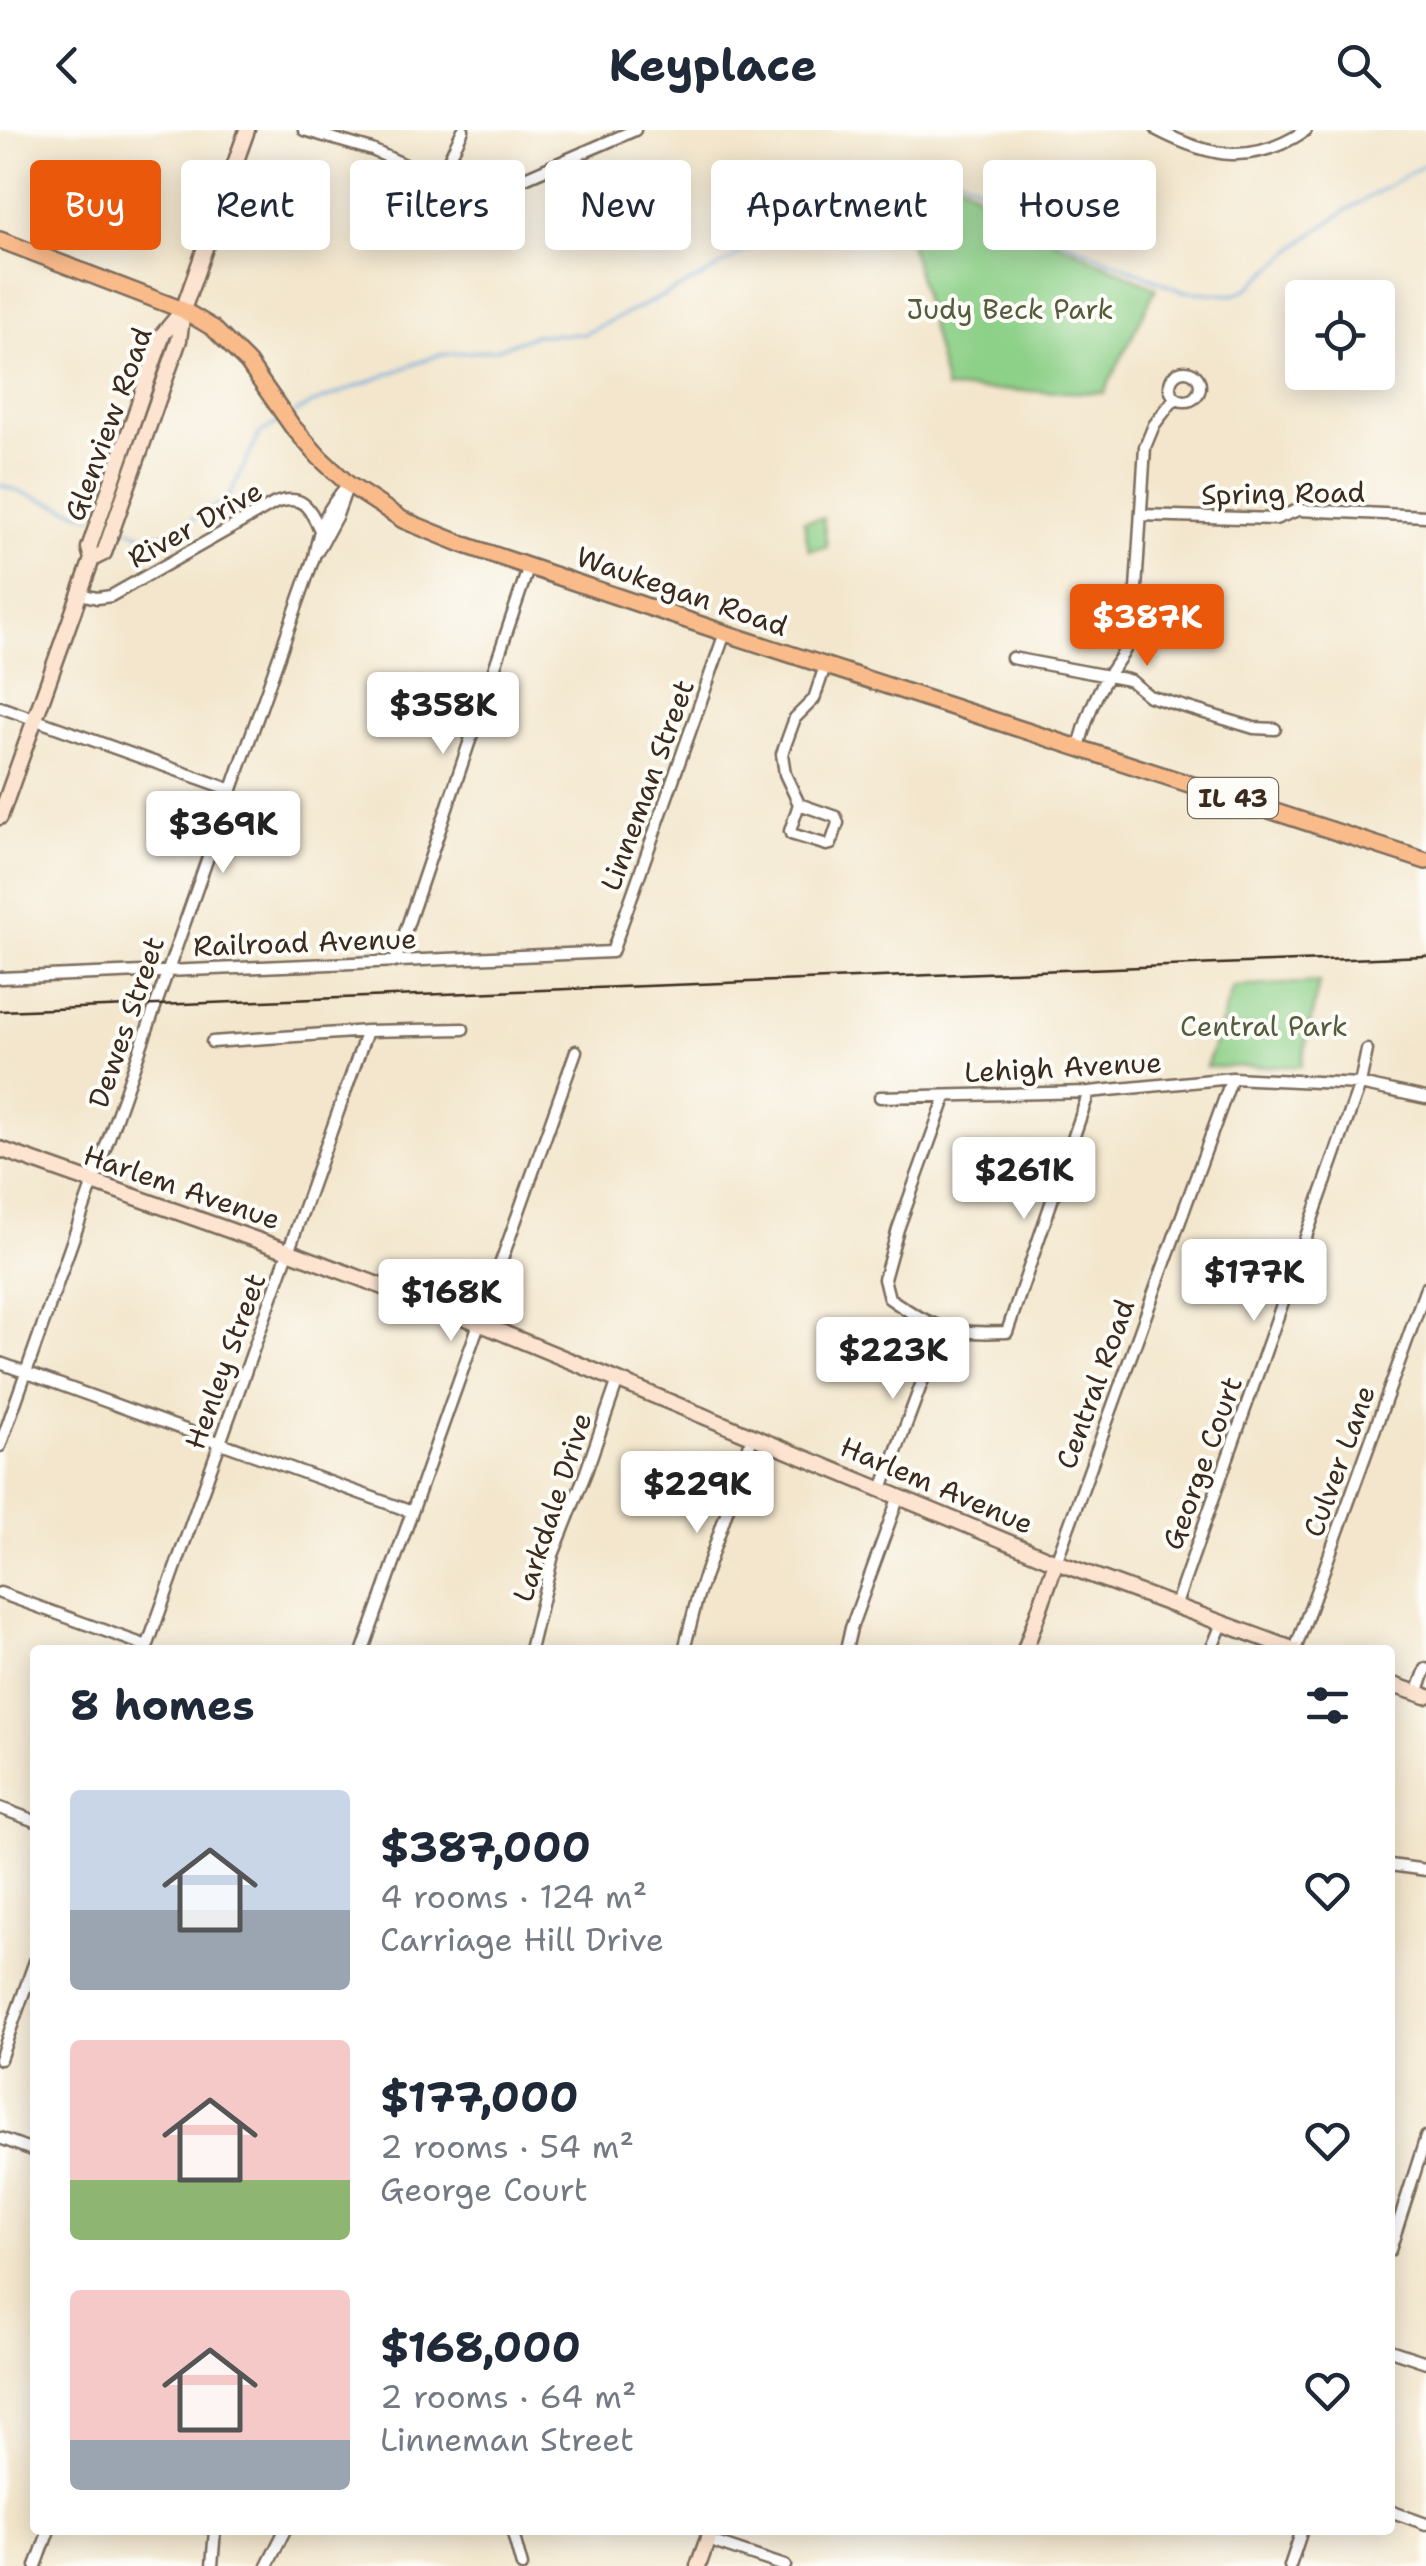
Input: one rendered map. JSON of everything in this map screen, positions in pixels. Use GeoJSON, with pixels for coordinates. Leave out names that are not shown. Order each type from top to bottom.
{"type":"FeatureCollection","features":[{"type":"Feature","properties":{"kind":"main road","name":"Glenview Road"},"geometry":{"type":"LineString","coordinates":[[102,536],[121,505],[179,340],[183,310],[248,130]]}},
{"type":"Feature","properties":{"kind":"main road","name":"Waukegan Road"},"geometry":{"type":"LineString","coordinates":[[0,240],[183,310],[213,328],[248,363],[320,458],[348,484],[403,520],[725,633],[1426,861]]}},
{"type":"Feature","properties":{"kind":"main road","name":"Glenview Road"},"geometry":{"type":"LineString","coordinates":[[0,817],[92,559],[104,553],[106,500],[162,334],[183,310]]}},
{"type":"Feature","properties":{"kind":"main road","name":"Harlem Avenue"},"geometry":{"type":"LineString","coordinates":[[0,1149],[479,1323],[1056,1562],[1281,1645]]}},
{"type":"Feature","properties":{"kind":"main road","name":"Central Road"},"geometry":{"type":"LineString","coordinates":[[1027,1645],[1056,1562]]}},
{"type":"Feature","properties":{"kind":"main road"},"geometry":{"type":"LineString","coordinates":[[1395,1686],[1422,1695]]}},
{"type":"Feature","properties":{"kind":"main road"},"geometry":{"type":"LineString","coordinates":[[698,2566],[709,2535]]}},
{"type":"Feature","properties":{"kind":"street"},"geometry":{"type":"LineString","coordinates":[[304,130],[394,160]]}},
{"type":"Feature","properties":{"kind":"street"},"geometry":{"type":"LineString","coordinates":[[449,160],[464,130]]}},
{"type":"Feature","properties":{"kind":"street"},"geometry":{"type":"LineString","coordinates":[[525,179],[636,130]]}},
{"type":"Feature","properties":{"kind":"street"},"geometry":{"type":"LineString","coordinates":[[1157,130],[1208,152],[1242,155],[1277,146],[1306,130]]}},
{"type":"Feature","properties":{"kind":"street"},"geometry":{"type":"LineString","coordinates":[[1078,747],[1106,677],[1124,656],[1130,640],[1144,447],[1154,424],[1175,398]]}},
{"type":"Feature","properties":{"kind":"street","name":"Dewes Street"},"geometry":{"type":"LineString","coordinates":[[314,557],[319,528],[348,484]]}},
{"type":"Feature","properties":{"kind":"street","name":"Dewes Street"},"geometry":{"type":"LineString","coordinates":[[0,1446],[314,557],[337,515],[348,484]]}},
{"type":"Feature","properties":{"kind":"street","name":"River Drive"},"geometry":{"type":"LineString","coordinates":[[80,594],[111,596],[290,498],[311,510],[319,528]]}},
{"type":"Feature","properties":{"kind":"street","name":"Spring Road"},"geometry":{"type":"LineString","coordinates":[[1141,515],[1275,519],[1298,510],[1426,516]]}},
{"type":"Feature","properties":{"kind":"street"},"geometry":{"type":"LineString","coordinates":[[395,962],[529,566]]}},
{"type":"Feature","properties":{"kind":"street","name":"Linneman Street"},"geometry":{"type":"LineString","coordinates":[[612,952],[725,633]]}},
{"type":"Feature","properties":{"kind":"street"},"geometry":{"type":"LineString","coordinates":[[1012,658],[1131,681],[1149,696],[1254,728],[1275,729]]}},
{"type":"Feature","properties":{"kind":"street"},"geometry":{"type":"LineString","coordinates":[[800,804],[791,834],[826,846],[832,844],[838,824],[836,817],[800,804],[785,774],[782,754],[795,718],[814,700],[825,666]]}},
{"type":"Feature","properties":{"kind":"street"},"geometry":{"type":"LineString","coordinates":[[0,707],[232,790]]}},
{"type":"Feature","properties":{"kind":"street","name":"Railroad Avenue"},"geometry":{"type":"LineString","coordinates":[[0,978],[612,952]]}},
{"type":"Feature","properties":{"kind":"street"},"geometry":{"type":"LineString","coordinates":[[212,1042],[366,1031],[463,1029]]}},
{"type":"Feature","properties":{"kind":"street","name":"Henley Street"},"geometry":{"type":"LineString","coordinates":[[148,1645],[366,1031]]}},
{"type":"Feature","properties":{"kind":"street"},"geometry":{"type":"LineString","coordinates":[[365,1645],[576,1050]]}},
{"type":"Feature","properties":{"kind":"street","name":"George Court"},"geometry":{"type":"LineString","coordinates":[[1175,1607],[1360,1084],[1367,1050]]}},
{"type":"Feature","properties":{"kind":"street","name":"Lehigh Avenue"},"geometry":{"type":"LineString","coordinates":[[880,1097],[1089,1092],[1232,1078],[1360,1084],[1426,1098]]}},
{"type":"Feature","properties":{"kind":"street","name":"Central Road"},"geometry":{"type":"LineString","coordinates":[[1056,1562],[1232,1078]]}},
{"type":"Feature","properties":{"kind":"street"},"geometry":{"type":"LineString","coordinates":[[946,1096],[884,1279],[889,1298],[942,1330],[971,1334],[1007,1332],[1089,1092]]}},
{"type":"Feature","properties":{"kind":"street","name":"Culver Lane"},"geometry":{"type":"LineString","coordinates":[[1297,1645],[1426,1288]]}},
{"type":"Feature","properties":{"kind":"street"},"geometry":{"type":"LineString","coordinates":[[882,1489],[942,1330]]}},
{"type":"Feature","properties":{"kind":"street"},"geometry":{"type":"LineString","coordinates":[[0,1363],[412,1512]]}},
{"type":"Feature","properties":{"kind":"street","name":"Larkdale Drive"},"geometry":{"type":"LineString","coordinates":[[531,1645],[553,1555],[618,1380]]}},
{"type":"Feature","properties":{"kind":"street"},"geometry":{"type":"LineString","coordinates":[[685,1645],[753,1435]]}},
{"type":"Feature","properties":{"kind":"street"},"geometry":{"type":"LineString","coordinates":[[847,1645],[899,1496]]}},
{"type":"Feature","properties":{"kind":"street"},"geometry":{"type":"LineString","coordinates":[[0,1594],[139,1645]]}},
{"type":"Feature","properties":{"kind":"street"},"geometry":{"type":"LineString","coordinates":[[1214,1645],[1222,1624]]}},
{"type":"Feature","properties":{"kind":"street"},"geometry":{"type":"LineString","coordinates":[[1422,1695],[1426,1668]]}},
{"type":"Feature","properties":{"kind":"street"},"geometry":{"type":"LineString","coordinates":[[0,1808],[30,1819]]}},
{"type":"Feature","properties":{"kind":"street"},"geometry":{"type":"LineString","coordinates":[[1395,1866],[1426,1870]]}},
{"type":"Feature","properties":{"kind":"street"},"geometry":{"type":"LineString","coordinates":[[0,2059],[30,1975]]}},
{"type":"Feature","properties":{"kind":"street"},"geometry":{"type":"LineString","coordinates":[[1395,2234],[1426,2137]]}},
{"type":"Feature","properties":{"kind":"street"},"geometry":{"type":"LineString","coordinates":[[0,2138],[30,2149]]}},
{"type":"Feature","properties":{"kind":"street"},"geometry":{"type":"LineString","coordinates":[[1410,2186],[1426,2192]]}},
{"type":"Feature","properties":{"kind":"street"},"geometry":{"type":"LineString","coordinates":[[1395,2352],[1426,2362]]}},
{"type":"Feature","properties":{"kind":"street"},"geometry":{"type":"LineString","coordinates":[[1395,2513],[1426,2524]]}},
{"type":"Feature","properties":{"kind":"street"},"geometry":{"type":"LineString","coordinates":[[36,2566],[47,2535]]}},
{"type":"Feature","properties":{"kind":"street"},"geometry":{"type":"LineString","coordinates":[[212,2566],[215,2535]]}},
{"type":"Feature","properties":{"kind":"street"},"geometry":{"type":"LineString","coordinates":[[267,2566],[282,2535]]}},
{"type":"Feature","properties":{"kind":"street"},"geometry":{"type":"LineString","coordinates":[[513,2535],[522,2566]]}},
{"type":"Feature","properties":{"kind":"street"},"geometry":{"type":"LineString","coordinates":[[709,2535],[785,2566]]}},
{"type":"Feature","properties":{"kind":"street"},"geometry":{"type":"LineString","coordinates":[[1290,2566],[1300,2535]]}},
{"type":"Feature","properties":{"kind":"green space","name":"Judy Beck Park"},"geometry":{"type":"Polygon","coordinates":[[[963,184],[983,197],[983,250],[1074,250],[1156,288],[1104,393],[946,389],[912,250],[963,250],[963,184]]]}},
{"type":"Feature","properties":{"kind":"green space"},"geometry":{"type":"Polygon","coordinates":[[[823,518],[827,547],[809,550],[804,521],[823,518]]]}},
{"type":"Feature","properties":{"kind":"green space","name":"Central Park"},"geometry":{"type":"Polygon","coordinates":[[[1319,982],[1301,1066],[1206,1067],[1233,987],[1319,982]]]}},
{"type":"Feature","properties":{"kind":"waterway"},"geometry":{"type":"LineString","coordinates":[[293,414],[438,355],[494,350],[535,335],[584,334],[702,277],[864,176],[892,165],[929,167],[955,174],[1062,240],[1182,291],[1233,295],[1249,288],[1345,211],[1426,164]]}},
{"type":"Feature","properties":{"kind":"waterway"},"geometry":{"type":"LineString","coordinates":[[120,526],[146,536],[167,533],[221,503],[231,493],[260,433],[282,420]]}},
{"type":"Feature","properties":{"kind":"waterway"},"geometry":{"type":"LineString","coordinates":[[0,485],[93,517]]}},
{"type":"Feature","properties":{"kind":"railway"},"geometry":{"type":"LineString","coordinates":[[0,1011],[1426,956]]}}]}
